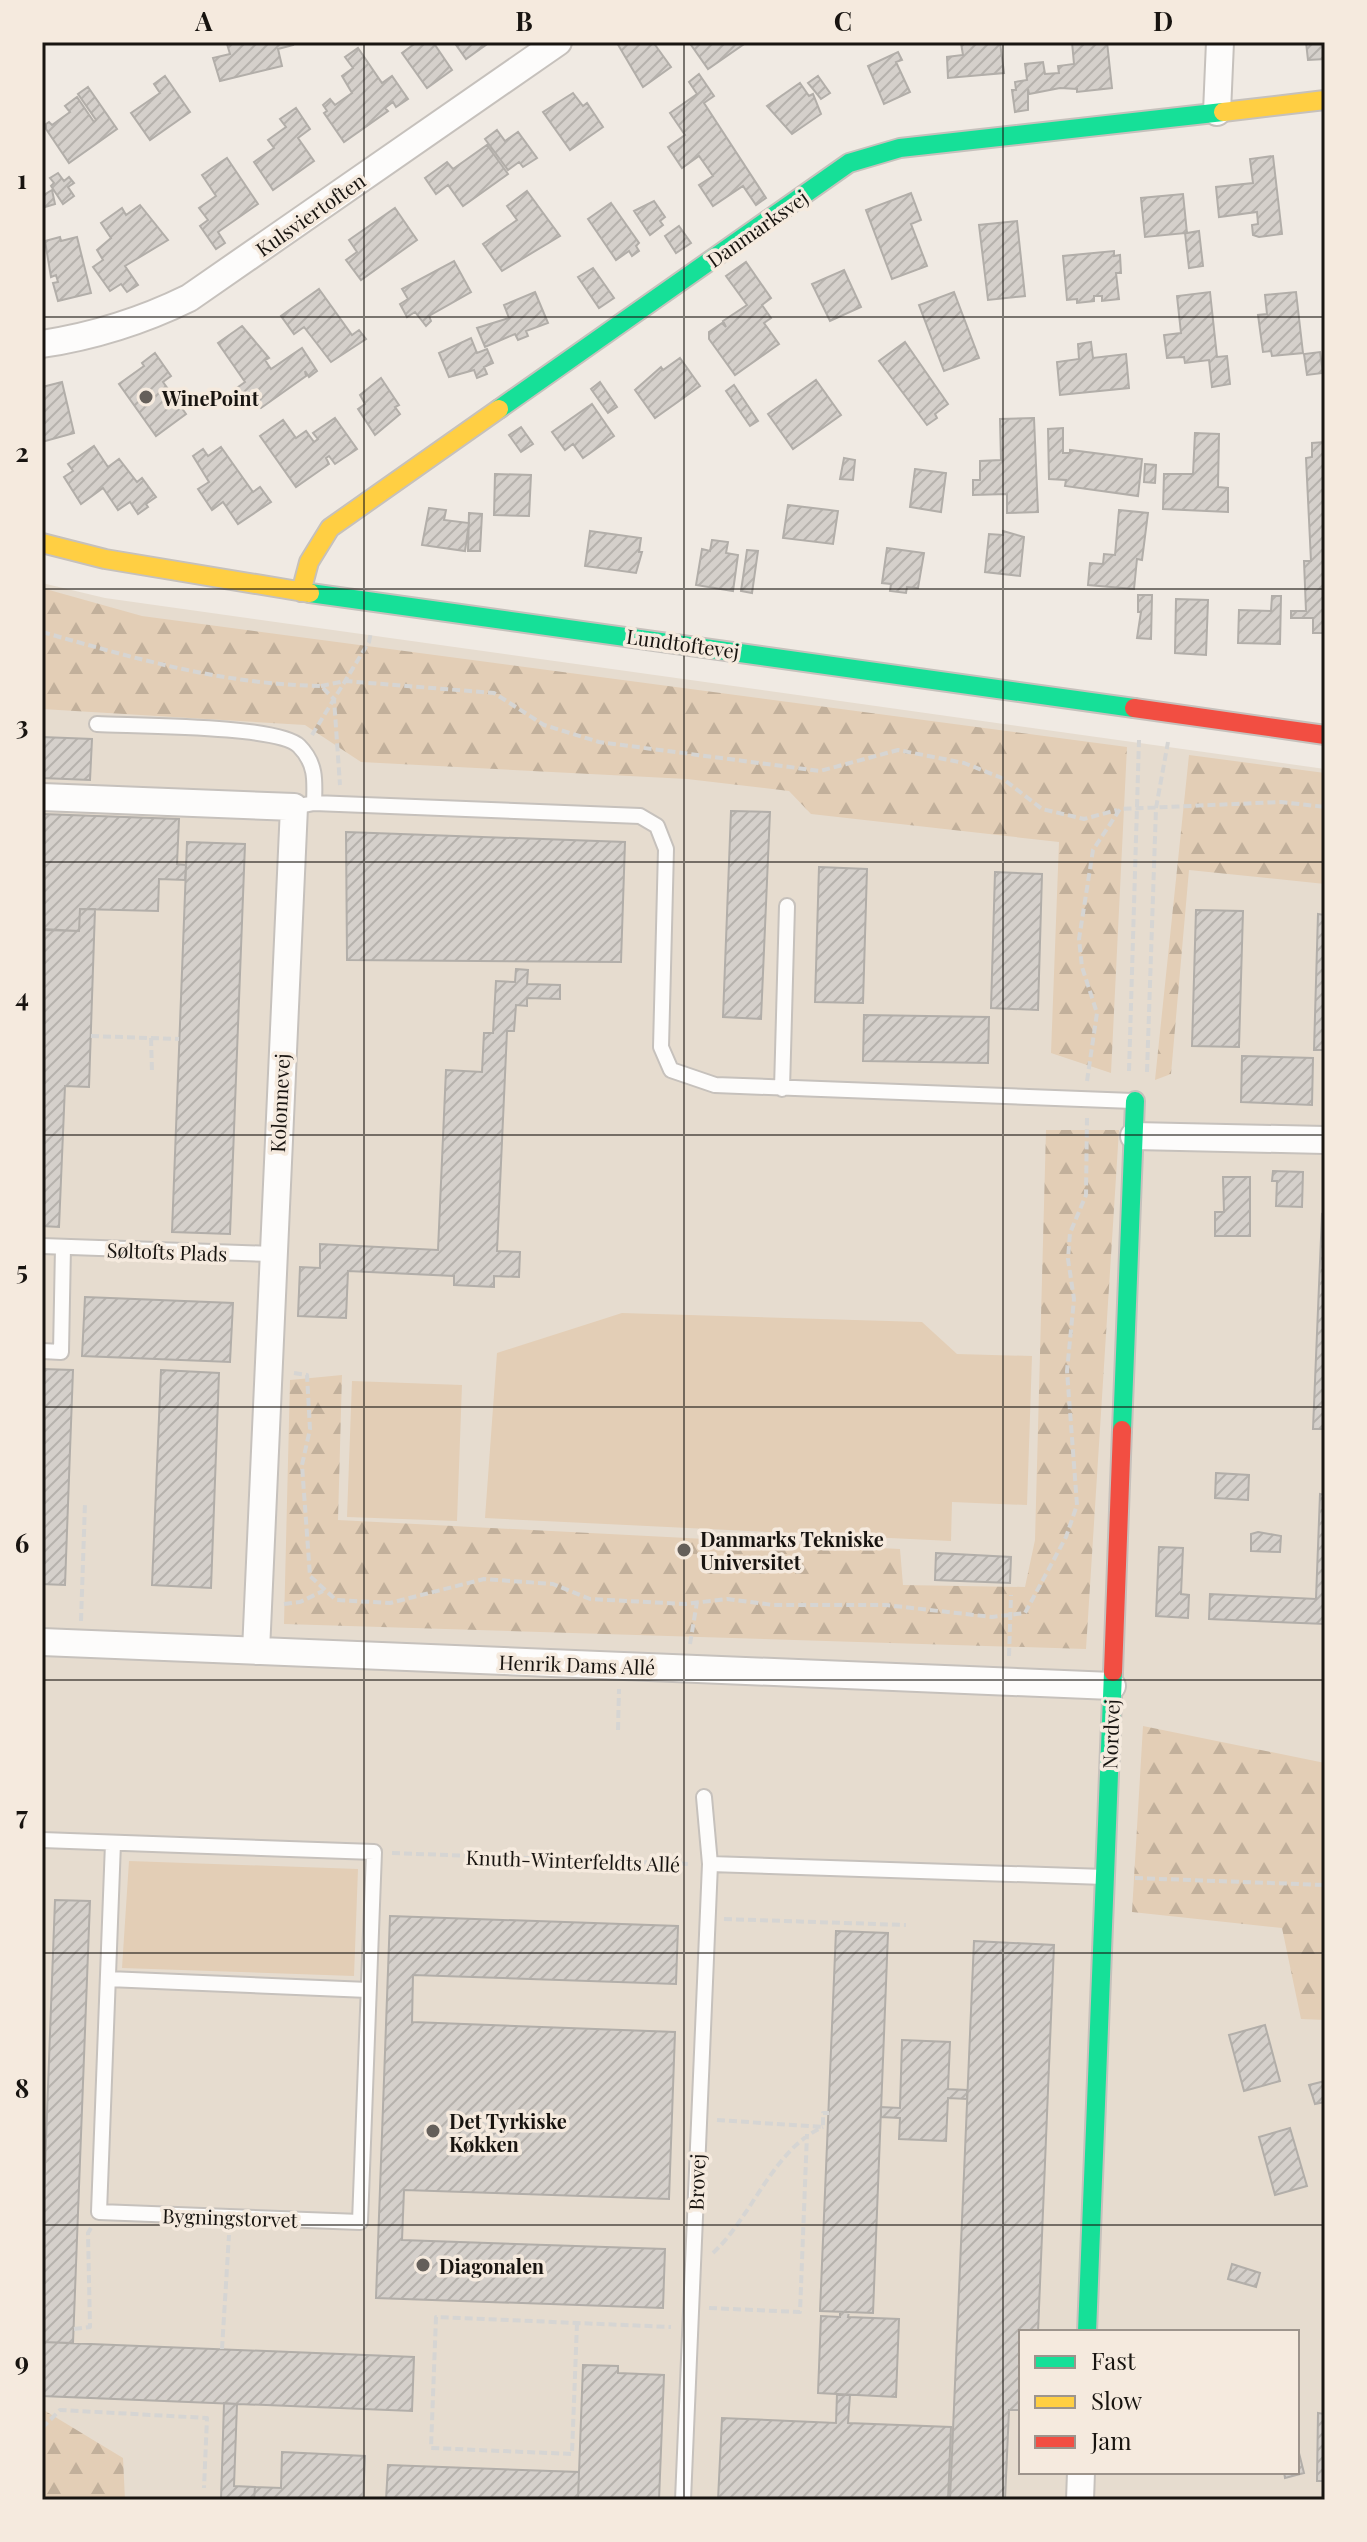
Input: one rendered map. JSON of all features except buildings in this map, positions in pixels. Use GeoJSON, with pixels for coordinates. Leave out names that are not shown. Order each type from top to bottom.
{"type":"FeatureCollection","features":[{"type":"Feature","properties":{"kind":"street","name":"Kulsviertoften"},"geometry":{"type":"LineString","coordinates":[[42,344],[88,338],[141,322],[189,298],[558,42]]}},
{"type":"Feature","properties":{"kind":"street"},"geometry":{"type":"LineString","coordinates":[[1217,112],[1220,42]]}},
{"type":"Feature","properties":{"kind":"street","name":"Danmarksvej"},"geometry":{"type":"LineString","coordinates":[[301,592],[309,562],[330,528],[849,163],[900,148],[1325,100]]}},
{"type":"Feature","properties":{"kind":"street","name":"Lundtoftevej"},"geometry":{"type":"LineString","coordinates":[[42,543],[105,559],[301,592],[1325,735]]}},
{"type":"Feature","properties":{"kind":"street"},"geometry":{"type":"LineString","coordinates":[[42,797],[304,805]]}},
{"type":"Feature","properties":{"kind":"street","name":"Kolonnevej"},"geometry":{"type":"LineString","coordinates":[[256,1651],[272,1254],[304,805]]}},
{"type":"Feature","properties":{"kind":"street","name":"Nordvej"},"geometry":{"type":"LineString","coordinates":[[1087,2330],[1135,1101]]}},
{"type":"Feature","properties":{"kind":"street"},"geometry":{"type":"LineString","coordinates":[[1134,1136],[1325,1140]]}},
{"type":"Feature","properties":{"kind":"street","name":"Henrik Dams Allé"},"geometry":{"type":"LineString","coordinates":[[42,1642],[1112,1686]]}},
{"type":"Feature","properties":{"kind":"street"},"geometry":{"type":"LineString","coordinates":[[1080,2500],[1081,2474]]}},
{"type":"Feature","properties":{"kind":"lane"},"geometry":{"type":"LineString","coordinates":[[97,724],[234,730],[279,736],[302,749],[315,769],[304,805],[640,816],[657,826],[666,849],[661,1047],[671,1070],[715,1085],[1135,1101]]}},
{"type":"Feature","properties":{"kind":"lane"},"geometry":{"type":"LineString","coordinates":[[782,1089],[787,906]]}},
{"type":"Feature","properties":{"kind":"lane","name":"Søltofts Plads"},"geometry":{"type":"LineString","coordinates":[[42,1246],[272,1254]]}},
{"type":"Feature","properties":{"kind":"lane"},"geometry":{"type":"LineString","coordinates":[[42,1351],[61,1352],[63,1247]]}},
{"type":"Feature","properties":{"kind":"lane","name":"Brovej"},"geometry":{"type":"LineString","coordinates":[[683,2500],[710,1864],[704,1797]]}},
{"type":"Feature","properties":{"kind":"lane"},"geometry":{"type":"LineString","coordinates":[[42,1840],[374,1852]]}},
{"type":"Feature","properties":{"kind":"lane"},"geometry":{"type":"LineString","coordinates":[[99,2212],[113,1843]]}},
{"type":"Feature","properties":{"kind":"lane","name":"Bygningstorvet"},"geometry":{"type":"LineString","coordinates":[[99,2212],[360,2222],[374,1852]]}},
{"type":"Feature","properties":{"kind":"lane","name":"Knuth-Winterfeldts Allé"},"geometry":{"type":"LineString","coordinates":[[710,1864],[1105,1877]]}},
{"type":"Feature","properties":{"kind":"lane"},"geometry":{"type":"LineString","coordinates":[[108,1979],[368,1990]]}},
{"type":"Feature","properties":{"kind":"path"},"geometry":{"type":"LineString","coordinates":[[302,749],[369,642],[375,602]]}},
{"type":"Feature","properties":{"kind":"path"},"geometry":{"type":"LineString","coordinates":[[42,632],[187,673],[272,685],[321,686],[345,681],[494,693],[544,725],[599,742],[820,771],[898,750],[964,763],[1002,778],[1042,809],[1084,819],[1120,809],[1281,802],[1325,807]]}},
{"type":"Feature","properties":{"kind":"path"},"geometry":{"type":"LineString","coordinates":[[321,686],[334,699],[340,804]]}},
{"type":"Feature","properties":{"kind":"path"},"geometry":{"type":"LineString","coordinates":[[1139,708],[1128,1085],[1135,1101],[1146,1087],[1156,808],[1173,712]]}},
{"type":"Feature","properties":{"kind":"path"},"geometry":{"type":"LineString","coordinates":[[267,1369],[307,1375],[310,1429],[302,1465],[310,1576],[336,1600],[390,1603],[484,1579],[553,1584],[590,1599],[697,1602],[727,1599],[773,1605],[886,1605],[992,1617],[1025,1613],[1066,1537],[1077,1505],[1067,1371],[1074,1299],[1068,1259],[1070,1233],[1086,1195],[1087,1100],[1097,1013],[1082,967],[1079,939],[1093,850],[1120,809]]}},
{"type":"Feature","properties":{"kind":"path"},"geometry":{"type":"LineString","coordinates":[[91,1036],[179,1039]]}},
{"type":"Feature","properties":{"kind":"path"},"geometry":{"type":"LineString","coordinates":[[151,1038],[152,1072]]}},
{"type":"Feature","properties":{"kind":"path"},"geometry":{"type":"LineString","coordinates":[[79,1644],[85,1503]]}},
{"type":"Feature","properties":{"kind":"path"},"geometry":{"type":"LineString","coordinates":[[258,1608],[300,1602],[323,1591]]}},
{"type":"Feature","properties":{"kind":"path"},"geometry":{"type":"LineString","coordinates":[[1009,1681],[1011,1595]]}},
{"type":"Feature","properties":{"kind":"path"},"geometry":{"type":"LineString","coordinates":[[691,1668],[690,1646],[697,1602]]}},
{"type":"Feature","properties":{"kind":"path"},"geometry":{"type":"LineString","coordinates":[[618,1689],[618,1730]]}},
{"type":"Feature","properties":{"kind":"path","name":"Knuth-Winterfeldts Allé"},"geometry":{"type":"LineString","coordinates":[[374,1852],[710,1864]]}},
{"type":"Feature","properties":{"kind":"path"},"geometry":{"type":"LineString","coordinates":[[1105,1877],[1325,1885]]}},
{"type":"Feature","properties":{"kind":"path"},"geometry":{"type":"LineString","coordinates":[[707,1919],[906,1925]]}},
{"type":"Feature","properties":{"kind":"path"},"geometry":{"type":"LineString","coordinates":[[823,2127],[823,2113],[829,2113]]}},
{"type":"Feature","properties":{"kind":"path"},"geometry":{"type":"LineString","coordinates":[[699,2119],[823,2127]]}},
{"type":"Feature","properties":{"kind":"path"},"geometry":{"type":"LineString","coordinates":[[693,2252],[714,2253],[807,2134],[823,2127]]}},
{"type":"Feature","properties":{"kind":"path"},"geometry":{"type":"LineString","coordinates":[[691,2307],[800,2312],[807,2134]]}},
{"type":"Feature","properties":{"kind":"path"},"geometry":{"type":"LineString","coordinates":[[74,2329],[90,2327],[88,2233],[99,2212]]}},
{"type":"Feature","properties":{"kind":"path"},"geometry":{"type":"LineString","coordinates":[[222,2349],[230,2217]]}},
{"type":"Feature","properties":{"kind":"path"},"geometry":{"type":"LineString","coordinates":[[577,2323],[572,2454],[431,2448],[436,2317],[577,2323],[690,2328]]}},
{"type":"Feature","properties":{"kind":"path"},"geometry":{"type":"LineString","coordinates":[[42,2428],[60,2410],[207,2418],[204,2488]]}},
{"type":"Feature","properties":{"kind":"shaded area","name":"Danmarks Tekniske Universitet"},"geometry":{"type":"Polygon","coordinates":[[[42,583],[105,598],[1325,769],[1325,2500],[42,2500],[42,583]]]}},
{"type":"Feature","properties":{"kind":"green space"},"geometry":{"type":"Polygon","coordinates":[[[42,588],[142,616],[1127,747],[1111,1073],[1051,1053],[1059,842],[811,814],[789,791],[687,779],[361,762],[305,725],[42,709],[42,588]]]}},
{"type":"Feature","properties":{"kind":"green space"},"geometry":{"type":"Polygon","coordinates":[[[1189,755],[1325,773],[1325,884],[1189,870],[1171,1074],[1155,1080],[1189,755]]]}},
{"type":"Feature","properties":{"kind":"green space"},"geometry":{"type":"Polygon","coordinates":[[[1046,1130],[1119,1130],[1086,1649],[284,1624],[290,1380],[342,1375],[338,1520],[900,1549],[903,1585],[1025,1587],[1035,1540],[1046,1130]]]}},
{"type":"Feature","properties":{"kind":"green space"},"geometry":{"type":"Polygon","coordinates":[[[622,1313],[922,1322],[957,1354],[1032,1356],[1027,1505],[952,1502],[951,1541],[485,1518],[497,1353],[622,1313]]]}},
{"type":"Feature","properties":{"kind":"green space"},"geometry":{"type":"Polygon","coordinates":[[[352,1381],[462,1385],[457,1521],[347,1517],[352,1381]]]}},
{"type":"Feature","properties":{"kind":"green space"},"geometry":{"type":"Polygon","coordinates":[[[1143,1726],[1325,1763],[1325,2020],[1301,2019],[1282,1928],[1132,1912],[1143,1726]]]}},
{"type":"Feature","properties":{"kind":"green space"},"geometry":{"type":"Polygon","coordinates":[[[129,1861],[358,1869],[354,1976],[122,1968],[129,1861]]]}},
{"type":"Feature","properties":{"kind":"green space"},"geometry":{"type":"Polygon","coordinates":[[[42,2409],[123,2458],[125,2500],[42,2500],[42,2409]]]}},
{"type":"Feature","properties":{"kind":"traffic: fast"},"geometry":{"type":"LineString","coordinates":[[499,409],[849,163],[900,148],[1223,112]]}},
{"type":"Feature","properties":{"kind":"traffic: fast"},"geometry":{"type":"LineString","coordinates":[[310,593],[1134,708]]}},
{"type":"Feature","properties":{"kind":"traffic: fast"},"geometry":{"type":"LineString","coordinates":[[1122,1430],[1135,1101]]}},
{"type":"Feature","properties":{"kind":"traffic: fast"},"geometry":{"type":"LineString","coordinates":[[1087,2330],[1113,1672]]}},
{"type":"Feature","properties":{"kind":"traffic: slow"},"geometry":{"type":"LineString","coordinates":[[1223,112],[1325,100]]}},
{"type":"Feature","properties":{"kind":"traffic: slow"},"geometry":{"type":"LineString","coordinates":[[301,592],[309,562],[330,528],[499,409]]}},
{"type":"Feature","properties":{"kind":"traffic: slow"},"geometry":{"type":"LineString","coordinates":[[42,543],[105,559],[310,593]]}},
{"type":"Feature","properties":{"kind":"traffic: jam"},"geometry":{"type":"LineString","coordinates":[[1134,708],[1325,735]]}},
{"type":"Feature","properties":{"kind":"traffic: jam"},"geometry":{"type":"LineString","coordinates":[[1113,1672],[1122,1430]]}},
{"type":"Feature","properties":{"kind":"place","name":"WinePoint"},"geometry":{"type":"Point","coordinates":[146,397]}},
{"type":"Feature","properties":{"kind":"place","name":"Danmarks Tekniske Universitet"},"geometry":{"type":"Point","coordinates":[684,1550]}},
{"type":"Feature","properties":{"kind":"place","name":"Det Tyrkiske Køkken"},"geometry":{"type":"Point","coordinates":[433,2131]}},
{"type":"Feature","properties":{"kind":"place","name":"Diagonalen"},"geometry":{"type":"Point","coordinates":[423,2265]}}]}
